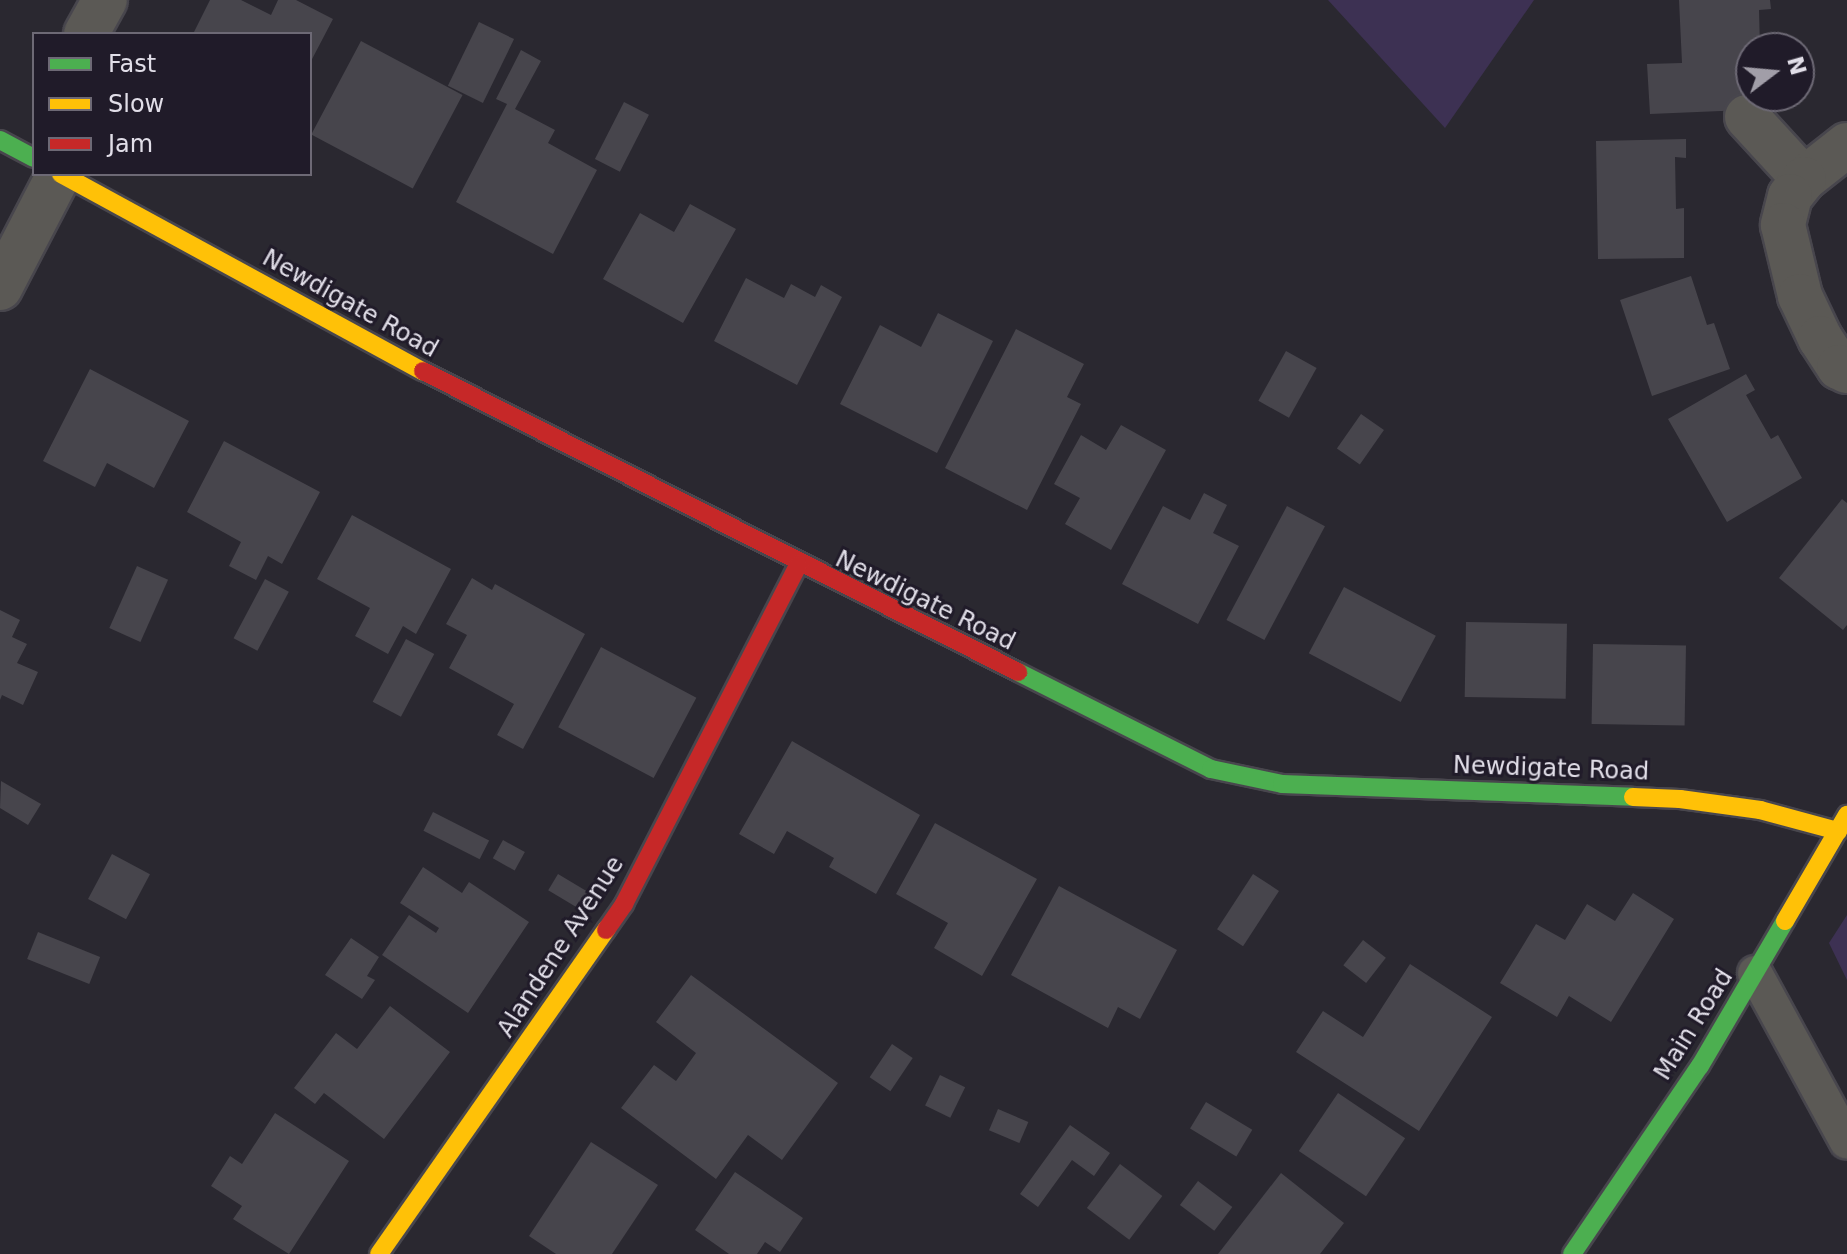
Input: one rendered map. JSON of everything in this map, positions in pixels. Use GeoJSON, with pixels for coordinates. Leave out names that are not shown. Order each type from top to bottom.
{"type":"FeatureCollection","features":[{"type":"Feature","properties":{"kind":"street"},"geometry":{"type":"LineString","coordinates":[[87,32],[105,0]]}},
{"type":"Feature","properties":{"kind":"street"},"geometry":{"type":"LineString","coordinates":[[1747,117],[1804,179]]}},
{"type":"Feature","properties":{"kind":"street"},"geometry":{"type":"LineString","coordinates":[[1847,145],[1804,179],[1790,196],[1783,225],[1800,296],[1820,338],[1839,367],[1847,371]]}},
{"type":"Feature","properties":{"kind":"street"},"geometry":{"type":"LineString","coordinates":[[0,288],[59,176]]}},
{"type":"Feature","properties":{"kind":"street","name":"Newdigate Road"},"geometry":{"type":"LineString","coordinates":[[64,176],[497,411],[798,565],[1211,769],[1282,784],[1680,799],[1842,823]]}},
{"type":"Feature","properties":{"kind":"street","name":"Alandene Avenue"},"geometry":{"type":"LineString","coordinates":[[379,1254],[624,904],[798,565]]}},
{"type":"Feature","properties":{"kind":"street","name":"Main Road"},"geometry":{"type":"LineString","coordinates":[[1572,1254],[1700,1066],[1842,823]]}},
{"type":"Feature","properties":{"kind":"lane"},"geometry":{"type":"LineString","coordinates":[[1755,973],[1847,1142]]}},
{"type":"Feature","properties":{"kind":"shaded area"},"geometry":{"type":"Polygon","coordinates":[[[1328,0],[1534,0],[1445,128],[1328,0]]]}},
{"type":"Feature","properties":{"kind":"shaded area"},"geometry":{"type":"Polygon","coordinates":[[[1847,915],[1847,980],[1829,943],[1847,915]]]}},
{"type":"Feature","properties":{"kind":"building"},"geometry":{"type":"Polygon","coordinates":[[[210,0],[241,0],[271,15],[278,0],[296,0],[333,19],[312,59],[312,32],[194,32],[210,0]]]}},
{"type":"Feature","properties":{"kind":"building"},"geometry":{"type":"Polygon","coordinates":[[[1679,0],[1770,0],[1771,9],[1759,10],[1760,32],[1735,32],[1735,110],[1650,114],[1647,64],[1682,63],[1679,0]]]}},
{"type":"Feature","properties":{"kind":"building"},"geometry":{"type":"Polygon","coordinates":[[[479,22],[514,39],[483,103],[448,86],[479,22]]]}},
{"type":"Feature","properties":{"kind":"building"},"geometry":{"type":"Polygon","coordinates":[[[361,41],[463,95],[413,189],[312,135],[361,41]]]}},
{"type":"Feature","properties":{"kind":"building"},"geometry":{"type":"Polygon","coordinates":[[[521,50],[541,61],[515,109],[555,130],[548,143],[597,170],[553,254],[456,202],[507,104],[496,99],[521,50]]]}},
{"type":"Feature","properties":{"kind":"building"},"geometry":{"type":"Polygon","coordinates":[[[624,102],[649,115],[620,172],[595,159],[624,102]]]}},
{"type":"Feature","properties":{"kind":"building"},"geometry":{"type":"Polygon","coordinates":[[[1686,139],[1686,158],[1675,157],[1676,209],[1684,208],[1684,258],[1598,259],[1596,141],[1686,139]]]}},
{"type":"Feature","properties":{"kind":"building"},"geometry":{"type":"Polygon","coordinates":[[[690,204],[736,229],[683,323],[603,279],[640,213],[674,232],[690,204]]]}},
{"type":"Feature","properties":{"kind":"building"},"geometry":{"type":"Polygon","coordinates":[[[1691,276],[1707,325],[1714,323],[1730,369],[1652,396],[1620,300],[1691,276]]]}},
{"type":"Feature","properties":{"kind":"building"},"geometry":{"type":"Polygon","coordinates":[[[746,278],[784,298],[791,284],[815,297],[821,285],[842,297],[797,385],[714,341],[746,278]]]}},
{"type":"Feature","properties":{"kind":"building"},"geometry":{"type":"Polygon","coordinates":[[[938,313],[993,341],[937,453],[840,404],[880,325],[921,347],[938,313]]]}},
{"type":"Feature","properties":{"kind":"building"},"geometry":{"type":"Polygon","coordinates":[[[1016,329],[1084,364],[1067,397],[1081,404],[1027,510],[945,468],[1016,329]]]}},
{"type":"Feature","properties":{"kind":"building"},"geometry":{"type":"Polygon","coordinates":[[[1286,351],[1317,368],[1289,418],[1258,401],[1286,351]]]}},
{"type":"Feature","properties":{"kind":"building"},"geometry":{"type":"Polygon","coordinates":[[[90,369],[189,421],[154,488],[107,463],[95,487],[43,461],[90,369]]]}},
{"type":"Feature","properties":{"kind":"building"},"geometry":{"type":"Polygon","coordinates":[[[1746,374],[1755,390],[1746,395],[1771,439],[1778,435],[1802,478],[1727,522],[1668,419],[1746,374]]]}},
{"type":"Feature","properties":{"kind":"building"},"geometry":{"type":"Polygon","coordinates":[[[1361,414],[1384,430],[1360,464],[1337,448],[1361,414]]]}},
{"type":"Feature","properties":{"kind":"building"},"geometry":{"type":"Polygon","coordinates":[[[1121,425],[1166,450],[1111,550],[1065,524],[1080,498],[1054,484],[1081,435],[1106,450],[1121,425]]]}},
{"type":"Feature","properties":{"kind":"building"},"geometry":{"type":"Polygon","coordinates":[[[224,441],[320,492],[282,564],[268,556],[256,580],[229,566],[241,542],[187,512],[224,441]]]}},
{"type":"Feature","properties":{"kind":"building"},"geometry":{"type":"Polygon","coordinates":[[[1204,493],[1227,505],[1213,533],[1239,546],[1198,624],[1122,584],[1163,506],[1190,520],[1204,493]]]}},
{"type":"Feature","properties":{"kind":"building"},"geometry":{"type":"Polygon","coordinates":[[[1842,499],[1847,503],[1847,625],[1843,630],[1779,578],[1842,499]]]}},
{"type":"Feature","properties":{"kind":"building"},"geometry":{"type":"Polygon","coordinates":[[[1287,506],[1325,526],[1264,640],[1226,620],[1287,506]]]}},
{"type":"Feature","properties":{"kind":"building"},"geometry":{"type":"Polygon","coordinates":[[[352,515],[451,569],[416,634],[403,626],[388,654],[355,636],[370,608],[317,579],[352,515]]]}},
{"type":"Feature","properties":{"kind":"building"},"geometry":{"type":"Polygon","coordinates":[[[137,566],[168,580],[140,642],[109,628],[137,566]]]}},
{"type":"Feature","properties":{"kind":"building"},"geometry":{"type":"Polygon","coordinates":[[[472,578],[492,590],[495,584],[585,634],[523,749],[497,735],[514,704],[449,668],[467,635],[446,624],[472,578]]]}},
{"type":"Feature","properties":{"kind":"building"},"geometry":{"type":"Polygon","coordinates":[[[265,579],[289,592],[257,651],[234,638],[265,579]]]}},
{"type":"Feature","properties":{"kind":"building"},"geometry":{"type":"Polygon","coordinates":[[[1344,587],[1436,636],[1401,702],[1309,653],[1344,587]]]}},
{"type":"Feature","properties":{"kind":"building"},"geometry":{"type":"Polygon","coordinates":[[[0,610],[20,620],[12,637],[27,644],[17,663],[38,672],[23,705],[2,695],[0,700],[0,610]]]}},
{"type":"Feature","properties":{"kind":"building"},"geometry":{"type":"Polygon","coordinates":[[[1466,622],[1567,624],[1566,699],[1465,697],[1466,622]]]}},
{"type":"Feature","properties":{"kind":"building"},"geometry":{"type":"Polygon","coordinates":[[[406,639],[434,654],[401,717],[373,702],[406,639]]]}},
{"type":"Feature","properties":{"kind":"building"},"geometry":{"type":"Polygon","coordinates":[[[1593,644],[1686,646],[1685,726],[1592,724],[1593,644]]]}},
{"type":"Feature","properties":{"kind":"building"},"geometry":{"type":"Polygon","coordinates":[[[601,647],[696,698],[654,778],[558,727],[601,647]]]}},
{"type":"Feature","properties":{"kind":"building"},"geometry":{"type":"Polygon","coordinates":[[[792,741],[920,815],[876,894],[829,867],[834,858],[787,831],[774,854],[739,834],[792,741]]]}},
{"type":"Feature","properties":{"kind":"building"},"geometry":{"type":"Polygon","coordinates":[[[1,781],[41,804],[28,825],[0,808],[1,781]]]}},
{"type":"Feature","properties":{"kind":"building"},"geometry":{"type":"Polygon","coordinates":[[[433,812],[489,841],[480,859],[423,831],[433,812]]]}},
{"type":"Feature","properties":{"kind":"building"},"geometry":{"type":"Polygon","coordinates":[[[935,823],[1037,879],[982,976],[934,948],[948,923],[896,894],[935,823]]]}},
{"type":"Feature","properties":{"kind":"building"},"geometry":{"type":"Polygon","coordinates":[[[503,840],[525,852],[515,870],[493,858],[503,840]]]}},
{"type":"Feature","properties":{"kind":"building"},"geometry":{"type":"Polygon","coordinates":[[[112,854],[150,874],[126,919],[88,899],[112,854]]]}},
{"type":"Feature","properties":{"kind":"building"},"geometry":{"type":"Polygon","coordinates":[[[423,867],[462,893],[469,882],[529,922],[468,1013],[382,955],[409,915],[436,933],[439,928],[400,903],[423,867]]]}},
{"type":"Feature","properties":{"kind":"building"},"geometry":{"type":"Polygon","coordinates":[[[558,874],[591,894],[582,910],[548,890],[558,874]]]}},
{"type":"Feature","properties":{"kind":"building"},"geometry":{"type":"Polygon","coordinates":[[[1253,874],[1279,891],[1243,946],[1217,929],[1253,874]]]}},
{"type":"Feature","properties":{"kind":"building"},"geometry":{"type":"Polygon","coordinates":[[[1059,886],[1177,950],[1140,1019],[1118,1007],[1108,1028],[1011,975],[1059,886]]]}},
{"type":"Feature","properties":{"kind":"building"},"geometry":{"type":"Polygon","coordinates":[[[1633,893],[1674,919],[1611,1022],[1569,996],[1557,1017],[1500,983],[1536,924],[1565,940],[1587,904],[1615,921],[1633,893]]]}},
{"type":"Feature","properties":{"kind":"building"},"geometry":{"type":"Polygon","coordinates":[[[38,932],[100,957],[89,984],[27,959],[38,932]]]}},
{"type":"Feature","properties":{"kind":"building"},"geometry":{"type":"Polygon","coordinates":[[[351,938],[379,957],[367,976],[375,980],[362,999],[325,975],[351,938]]]}},
{"type":"Feature","properties":{"kind":"building"},"geometry":{"type":"Polygon","coordinates":[[[1363,940],[1386,958],[1366,983],[1343,965],[1363,940]]]}},
{"type":"Feature","properties":{"kind":"building"},"geometry":{"type":"Polygon","coordinates":[[[1410,964],[1492,1017],[1419,1131],[1296,1052],[1323,1011],[1363,1037],[1410,964]]]}},
{"type":"Feature","properties":{"kind":"building"},"geometry":{"type":"Polygon","coordinates":[[[691,975],[838,1083],[782,1160],[748,1135],[716,1179],[621,1108],[654,1065],[676,1081],[696,1053],[656,1022],[691,975]]]}},
{"type":"Feature","properties":{"kind":"building"},"geometry":{"type":"Polygon","coordinates":[[[390,1006],[450,1052],[384,1139],[324,1093],[315,1104],[294,1088],[336,1033],[357,1049],[390,1006]]]}},
{"type":"Feature","properties":{"kind":"building"},"geometry":{"type":"Polygon","coordinates":[[[892,1044],[913,1058],[890,1091],[870,1077],[892,1044]]]}},
{"type":"Feature","properties":{"kind":"building"},"geometry":{"type":"Polygon","coordinates":[[[940,1075],[965,1087],[950,1118],[925,1106],[940,1075]]]}},
{"type":"Feature","properties":{"kind":"building"},"geometry":{"type":"Polygon","coordinates":[[[1338,1093],[1405,1138],[1366,1196],[1299,1151],[1338,1093]]]}},
{"type":"Feature","properties":{"kind":"building"},"geometry":{"type":"Polygon","coordinates":[[[1206,1102],[1252,1130],[1236,1156],[1190,1129],[1206,1102]]]}},
{"type":"Feature","properties":{"kind":"building"},"geometry":{"type":"Polygon","coordinates":[[[998,1109],[1028,1122],[1019,1143],[989,1130],[998,1109]]]}},
{"type":"Feature","properties":{"kind":"building"},"geometry":{"type":"Polygon","coordinates":[[[275,1113],[349,1161],[289,1254],[233,1219],[242,1206],[211,1186],[230,1156],[242,1164],[275,1113]]]}},
{"type":"Feature","properties":{"kind":"building"},"geometry":{"type":"Polygon","coordinates":[[[1070,1125],[1110,1153],[1094,1176],[1072,1160],[1038,1207],[1020,1194],[1070,1125]]]}},
{"type":"Feature","properties":{"kind":"building"},"geometry":{"type":"Polygon","coordinates":[[[591,1142],[658,1185],[612,1254],[556,1254],[529,1236],[591,1142]]]}},
{"type":"Feature","properties":{"kind":"building"},"geometry":{"type":"Polygon","coordinates":[[[1120,1164],[1162,1196],[1129,1240],[1087,1208],[1120,1164]]]}},
{"type":"Feature","properties":{"kind":"building"},"geometry":{"type":"Polygon","coordinates":[[[735,1172],[803,1218],[780,1252],[765,1242],[757,1254],[729,1254],[695,1230],[735,1172]]]}},
{"type":"Feature","properties":{"kind":"building"},"geometry":{"type":"Polygon","coordinates":[[[1281,1173],[1344,1223],[1320,1254],[1218,1254],[1281,1173]]]}},
{"type":"Feature","properties":{"kind":"building"},"geometry":{"type":"Polygon","coordinates":[[[1198,1181],[1232,1207],[1214,1231],[1180,1205],[1198,1181]]]}},
{"type":"Feature","properties":{"kind":"traffic: fast"},"geometry":{"type":"LineString","coordinates":[[0,140],[32,157]]}},
{"type":"Feature","properties":{"kind":"traffic: fast"},"geometry":{"type":"LineString","coordinates":[[1018,672],[1211,769],[1282,784],[1633,797]]}},
{"type":"Feature","properties":{"kind":"traffic: fast"},"geometry":{"type":"LineString","coordinates":[[1572,1254],[1700,1066],[1785,921]]}},
{"type":"Feature","properties":{"kind":"traffic: slow"},"geometry":{"type":"LineString","coordinates":[[65,176],[423,371]]}},
{"type":"Feature","properties":{"kind":"traffic: slow"},"geometry":{"type":"LineString","coordinates":[[1633,797],[1680,799],[1760,810],[1838,831]]}},
{"type":"Feature","properties":{"kind":"traffic: slow"},"geometry":{"type":"LineString","coordinates":[[1785,921],[1847,815]]}},
{"type":"Feature","properties":{"kind":"traffic: slow"},"geometry":{"type":"LineString","coordinates":[[379,1254],[606,930]]}},
{"type":"Feature","properties":{"kind":"traffic: jam"},"geometry":{"type":"LineString","coordinates":[[423,371],[1018,672]]}},
{"type":"Feature","properties":{"kind":"traffic: jam"},"geometry":{"type":"LineString","coordinates":[[606,930],[624,904],[798,565]]}}]}
